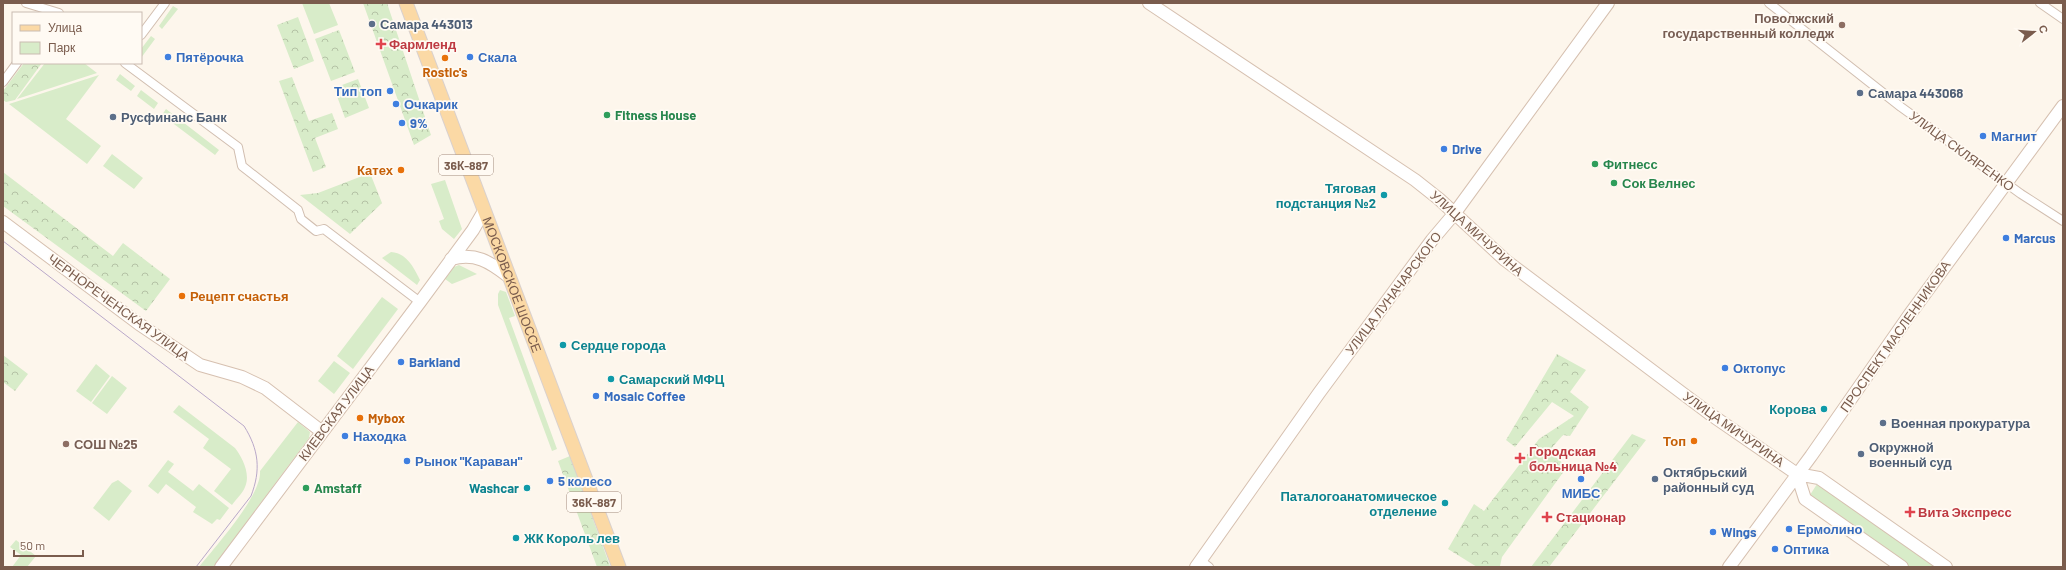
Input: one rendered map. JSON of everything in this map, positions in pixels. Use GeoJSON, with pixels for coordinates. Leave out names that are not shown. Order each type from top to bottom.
{"type":"FeatureCollection","features":[{"type":"Feature","properties":{"kind":"main road","name":"МОСКОВСКОЕ ШОССЕ"},"geometry":{"type":"LineString","coordinates":[[406,3],[619,567]]}},
{"type":"Feature","properties":{"kind":"main road","name":"УЛИЦА МИЧУРИНА"},"geometry":{"type":"LineString","coordinates":[[1149,3],[1415,180],[1439,199],[1504,260],[1710,414],[1797,474],[1819,478],[1946,567]]}},
{"type":"Feature","properties":{"kind":"main road","name":"УЛИЦА ЛУНАЧАРСКОГО"},"geometry":{"type":"LineString","coordinates":[[1202,565],[1319,393],[1432,240],[1454,214],[1608,3]]}},
{"type":"Feature","properties":{"kind":"main road","name":"ПРОСПЕКТ МАСЛЕННИКОВА"},"geometry":{"type":"LineString","coordinates":[[1728,567],[1797,474],[1910,314],[2063,106]]}},
{"type":"Feature","properties":{"kind":"main road","name":"КИЕВСКАЯ УЛИЦА"},"geometry":{"type":"LineString","coordinates":[[221,567],[420,302],[473,230],[484,211]]}},
{"type":"Feature","properties":{"kind":"main road","name":"ЧЕРНОРЕЧЕНСКАЯ УЛИЦА"},"geometry":{"type":"LineString","coordinates":[[3,222],[139,324],[200,365],[242,376],[265,388],[322,431]]}},
{"type":"Feature","properties":{"kind":"main road"},"geometry":{"type":"LineString","coordinates":[[451,259],[468,256],[479,258],[490,262],[508,276]]}},
{"type":"Feature","properties":{"kind":"main road","name":"УЛИЦА МИЧУРИНА"},"geometry":{"type":"LineString","coordinates":[[1797,474],[1805,499],[1902,567]]}},
{"type":"Feature","properties":{"kind":"street"},"geometry":{"type":"LineString","coordinates":[[26,3],[57,12]]}},
{"type":"Feature","properties":{"kind":"street"},"geometry":{"type":"LineString","coordinates":[[142,34],[165,3]]}},
{"type":"Feature","properties":{"kind":"street","name":"УЛИЦА СКЛЯРЕНКО"},"geometry":{"type":"LineString","coordinates":[[1769,3],[1825,45],[1901,107],[2063,222]]}},
{"type":"Feature","properties":{"kind":"street"},"geometry":{"type":"LineString","coordinates":[[2040,3],[2063,19]]}},
{"type":"Feature","properties":{"kind":"street"},"geometry":{"type":"LineString","coordinates":[[3,82],[16,64]]}},
{"type":"Feature","properties":{"kind":"street"},"geometry":{"type":"LineString","coordinates":[[126,64],[238,147],[242,166],[298,210],[301,220],[316,231],[324,229],[420,302]]}},
{"type":"Feature","properties":{"kind":"green space"},"geometry":{"type":"Polygon","coordinates":[[[302,3],[329,3],[338,25],[314,34],[302,3]]]}},
{"type":"Feature","properties":{"kind":"green space"},"geometry":{"type":"Polygon","coordinates":[[[363,3],[387,3],[431,135],[414,145],[363,3]]]}},
{"type":"Feature","properties":{"kind":"green space"},"geometry":{"type":"Polygon","coordinates":[[[173,6],[178,9],[162,29],[159,26],[173,6]]]}},
{"type":"Feature","properties":{"kind":"green space"},"geometry":{"type":"Polygon","coordinates":[[[298,17],[314,61],[294,69],[277,25],[298,17]]]}},
{"type":"Feature","properties":{"kind":"green space"},"geometry":{"type":"Polygon","coordinates":[[[339,30],[355,72],[331,81],[315,39],[339,30]]]}},
{"type":"Feature","properties":{"kind":"green space"},"geometry":{"type":"Polygon","coordinates":[[[151,36],[155,39],[142,57],[142,48],[151,36]]]}},
{"type":"Feature","properties":{"kind":"green space"},"geometry":{"type":"Polygon","coordinates":[[[23,64],[41,64],[15,100],[6,102],[3,100],[3,91],[23,64]]]}},
{"type":"Feature","properties":{"kind":"green space"},"geometry":{"type":"Polygon","coordinates":[[[44,64],[85,64],[97,73],[17,99],[44,64]]]}},
{"type":"Feature","properties":{"kind":"green space"},"geometry":{"type":"Polygon","coordinates":[[[120,74],[135,86],[131,91],[116,80],[120,74]]]}},
{"type":"Feature","properties":{"kind":"green space"},"geometry":{"type":"Polygon","coordinates":[[[99,75],[66,119],[101,146],[87,164],[9,104],[99,75]]]}},
{"type":"Feature","properties":{"kind":"green space"},"geometry":{"type":"Polygon","coordinates":[[[292,77],[309,121],[332,113],[338,129],[315,138],[326,167],[313,172],[279,81],[292,77]]]}},
{"type":"Feature","properties":{"kind":"green space"},"geometry":{"type":"Polygon","coordinates":[[[358,79],[369,108],[345,118],[334,88],[358,79]]]}},
{"type":"Feature","properties":{"kind":"green space"},"geometry":{"type":"Polygon","coordinates":[[[141,90],[158,103],[154,109],[137,96],[141,90]]]}},
{"type":"Feature","properties":{"kind":"green space"},"geometry":{"type":"Polygon","coordinates":[[[166,109],[219,150],[215,155],[162,115],[166,109]]]}},
{"type":"Feature","properties":{"kind":"green space"},"geometry":{"type":"Polygon","coordinates":[[[112,154],[143,178],[134,189],[103,166],[112,154]]]}},
{"type":"Feature","properties":{"kind":"green space"},"geometry":{"type":"Polygon","coordinates":[[[3,172],[113,256],[123,243],[170,279],[146,311],[3,206],[3,172]]]}},
{"type":"Feature","properties":{"kind":"green space"},"geometry":{"type":"Polygon","coordinates":[[[370,173],[382,203],[350,234],[300,195],[318,193],[370,173]]]}},
{"type":"Feature","properties":{"kind":"green space"},"geometry":{"type":"Polygon","coordinates":[[[445,180],[462,229],[454,239],[442,229],[439,221],[444,219],[431,184],[445,180]]]}},
{"type":"Feature","properties":{"kind":"green space"},"geometry":{"type":"Polygon","coordinates":[[[391,252],[397,253],[406,258],[420,280],[417,285],[382,258],[391,252]]]}},
{"type":"Feature","properties":{"kind":"green space"},"geometry":{"type":"Polygon","coordinates":[[[459,265],[477,274],[452,284],[445,279],[454,267],[459,265]]]}},
{"type":"Feature","properties":{"kind":"green space"},"geometry":{"type":"Polygon","coordinates":[[[500,290],[506,292],[515,316],[509,318],[557,449],[552,451],[498,305],[498,294],[500,290]]]}},
{"type":"Feature","properties":{"kind":"green space"},"geometry":{"type":"Polygon","coordinates":[[[382,297],[398,309],[353,369],[337,356],[382,297]]]}},
{"type":"Feature","properties":{"kind":"green space"},"geometry":{"type":"Polygon","coordinates":[[[1557,354],[1586,370],[1570,392],[1589,407],[1570,436],[1563,435],[1549,451],[1567,467],[1502,557],[1500,566],[1502,567],[1477,567],[1448,549],[1474,504],[1484,511],[1539,439],[1574,416],[1552,402],[1515,447],[1506,440],[1557,354]]]}},
{"type":"Feature","properties":{"kind":"green space"},"geometry":{"type":"Polygon","coordinates":[[[3,355],[28,374],[15,391],[3,382],[3,355]]]}},
{"type":"Feature","properties":{"kind":"green space"},"geometry":{"type":"Polygon","coordinates":[[[334,361],[350,373],[334,394],[318,381],[334,361]]]}},
{"type":"Feature","properties":{"kind":"green space"},"geometry":{"type":"Polygon","coordinates":[[[96,364],[110,376],[91,402],[76,391],[96,364]]]}},
{"type":"Feature","properties":{"kind":"green space"},"geometry":{"type":"Polygon","coordinates":[[[112,376],[127,388],[107,414],[92,403],[112,376]]]}},
{"type":"Feature","properties":{"kind":"green space"},"geometry":{"type":"Polygon","coordinates":[[[179,405],[235,448],[240,456],[245,466],[247,482],[243,492],[232,505],[214,491],[231,469],[203,448],[209,439],[173,412],[179,405]]]}},
{"type":"Feature","properties":{"kind":"green space"},"geometry":{"type":"Polygon","coordinates":[[[298,422],[310,432],[309,438],[213,567],[199,567],[246,507],[259,481],[260,471],[298,422]]]}},
{"type":"Feature","properties":{"kind":"green space"},"geometry":{"type":"Polygon","coordinates":[[[1632,434],[1646,440],[1549,567],[1531,567],[1632,434]]]}},
{"type":"Feature","properties":{"kind":"green space"},"geometry":{"type":"Polygon","coordinates":[[[570,456],[611,567],[597,567],[558,461],[570,456]]]}},
{"type":"Feature","properties":{"kind":"green space"},"geometry":{"type":"Polygon","coordinates":[[[168,460],[174,464],[168,472],[193,491],[199,484],[229,508],[220,520],[217,519],[212,524],[193,512],[196,507],[166,484],[158,494],[148,486],[168,460]]]}},
{"type":"Feature","properties":{"kind":"green space"},"geometry":{"type":"Polygon","coordinates":[[[118,480],[132,491],[109,521],[93,508],[112,483],[118,480]]]}},
{"type":"Feature","properties":{"kind":"green space"},"geometry":{"type":"Polygon","coordinates":[[[1817,484],[1937,567],[1910,567],[1810,495],[1817,484]]]}},
{"type":"Feature","properties":{"kind":"green space"},"geometry":{"type":"Polygon","coordinates":[[[16,540],[36,556],[27,567],[12,567],[21,555],[10,547],[16,540]]]}},
{"type":"Feature","properties":{"kind":"tram line"},"geometry":{"type":"LineString","coordinates":[[3,241],[244,426],[253,443],[257,460],[256,477],[251,496],[196,567]]}},
{"type":"Feature","properties":{"kind":"place","name":"Самара 443013"},"geometry":{"type":"Point","coordinates":[372,24]}},
{"type":"Feature","properties":{"kind":"place","name":"Поволжский государственный колледж"},"geometry":{"type":"Point","coordinates":[1842,25]}},
{"type":"Feature","properties":{"kind":"place","name":"Фармленд"},"geometry":{"type":"Point","coordinates":[381,44]}},
{"type":"Feature","properties":{"kind":"place","name":"Пятёрочка"},"geometry":{"type":"Point","coordinates":[168,57]}},
{"type":"Feature","properties":{"kind":"place","name":"Скала"},"geometry":{"type":"Point","coordinates":[470,57]}},
{"type":"Feature","properties":{"kind":"place","name":"Rostic's"},"geometry":{"type":"Point","coordinates":[445,58]}},
{"type":"Feature","properties":{"kind":"place","name":"Тип топ"},"geometry":{"type":"Point","coordinates":[390,91]}},
{"type":"Feature","properties":{"kind":"place","name":"Самара 443068"},"geometry":{"type":"Point","coordinates":[1860,93]}},
{"type":"Feature","properties":{"kind":"place","name":"Очкарик"},"geometry":{"type":"Point","coordinates":[396,104]}},
{"type":"Feature","properties":{"kind":"place","name":"Fitness House"},"geometry":{"type":"Point","coordinates":[607,115]}},
{"type":"Feature","properties":{"kind":"place","name":"Русфинанс Банк"},"geometry":{"type":"Point","coordinates":[113,117]}},
{"type":"Feature","properties":{"kind":"place","name":"9%"},"geometry":{"type":"Point","coordinates":[402,123]}},
{"type":"Feature","properties":{"kind":"place","name":"Магнит"},"geometry":{"type":"Point","coordinates":[1983,136]}},
{"type":"Feature","properties":{"kind":"place","name":"Drive"},"geometry":{"type":"Point","coordinates":[1444,149]}},
{"type":"Feature","properties":{"kind":"place","name":"Фитнесс"},"geometry":{"type":"Point","coordinates":[1595,164]}},
{"type":"Feature","properties":{"kind":"place","name":"Катех"},"geometry":{"type":"Point","coordinates":[401,170]}},
{"type":"Feature","properties":{"kind":"place","name":"Сок Велнес"},"geometry":{"type":"Point","coordinates":[1614,183]}},
{"type":"Feature","properties":{"kind":"place","name":"Тяговая подстанция №2"},"geometry":{"type":"Point","coordinates":[1384,195]}},
{"type":"Feature","properties":{"kind":"place","name":"Marcus"},"geometry":{"type":"Point","coordinates":[2006,238]}},
{"type":"Feature","properties":{"kind":"place","name":"Рецепт счастья"},"geometry":{"type":"Point","coordinates":[182,296]}},
{"type":"Feature","properties":{"kind":"place","name":"Сердце города"},"geometry":{"type":"Point","coordinates":[563,345]}},
{"type":"Feature","properties":{"kind":"place","name":"Barkland"},"geometry":{"type":"Point","coordinates":[401,362]}},
{"type":"Feature","properties":{"kind":"place","name":"Октопус"},"geometry":{"type":"Point","coordinates":[1725,368]}},
{"type":"Feature","properties":{"kind":"place","name":"Самарский МФЦ"},"geometry":{"type":"Point","coordinates":[611,379]}},
{"type":"Feature","properties":{"kind":"place","name":"Mosaic Coffee"},"geometry":{"type":"Point","coordinates":[596,396]}},
{"type":"Feature","properties":{"kind":"place","name":"Корова"},"geometry":{"type":"Point","coordinates":[1824,409]}},
{"type":"Feature","properties":{"kind":"place","name":"Mybox"},"geometry":{"type":"Point","coordinates":[360,418]}},
{"type":"Feature","properties":{"kind":"place","name":"Военная прокуратура"},"geometry":{"type":"Point","coordinates":[1883,423]}},
{"type":"Feature","properties":{"kind":"place","name":"Находка"},"geometry":{"type":"Point","coordinates":[345,436]}},
{"type":"Feature","properties":{"kind":"place","name":"Топ"},"geometry":{"type":"Point","coordinates":[1694,441]}},
{"type":"Feature","properties":{"kind":"place","name":"СОШ №25"},"geometry":{"type":"Point","coordinates":[66,444]}},
{"type":"Feature","properties":{"kind":"place","name":"Окружной военный суд"},"geometry":{"type":"Point","coordinates":[1861,454]}},
{"type":"Feature","properties":{"kind":"place","name":"Городская больница №4"},"geometry":{"type":"Point","coordinates":[1520,458]}},
{"type":"Feature","properties":{"kind":"place","name":"Рынок \"Караван\""},"geometry":{"type":"Point","coordinates":[407,461]}},
{"type":"Feature","properties":{"kind":"place","name":"МИБС"},"geometry":{"type":"Point","coordinates":[1581,479]}},
{"type":"Feature","properties":{"kind":"place","name":"Октябрьский районный суд"},"geometry":{"type":"Point","coordinates":[1655,479]}},
{"type":"Feature","properties":{"kind":"place","name":"5 колесо"},"geometry":{"type":"Point","coordinates":[550,481]}},
{"type":"Feature","properties":{"kind":"place","name":"Amstaff"},"geometry":{"type":"Point","coordinates":[306,488]}},
{"type":"Feature","properties":{"kind":"place","name":"Washcar"},"geometry":{"type":"Point","coordinates":[527,488]}},
{"type":"Feature","properties":{"kind":"place","name":"Паталогоанатомическое отделение"},"geometry":{"type":"Point","coordinates":[1445,503]}},
{"type":"Feature","properties":{"kind":"place","name":"Вита Экспресс"},"geometry":{"type":"Point","coordinates":[1910,512]}},
{"type":"Feature","properties":{"kind":"place","name":"Стационар"},"geometry":{"type":"Point","coordinates":[1547,517]}},
{"type":"Feature","properties":{"kind":"place","name":"Ермолино"},"geometry":{"type":"Point","coordinates":[1789,529]}},
{"type":"Feature","properties":{"kind":"place","name":"Wings"},"geometry":{"type":"Point","coordinates":[1713,532]}},
{"type":"Feature","properties":{"kind":"place","name":"ЖК Король лев"},"geometry":{"type":"Point","coordinates":[516,538]}},
{"type":"Feature","properties":{"kind":"place","name":"Оптика"},"geometry":{"type":"Point","coordinates":[1775,549]}}]}
